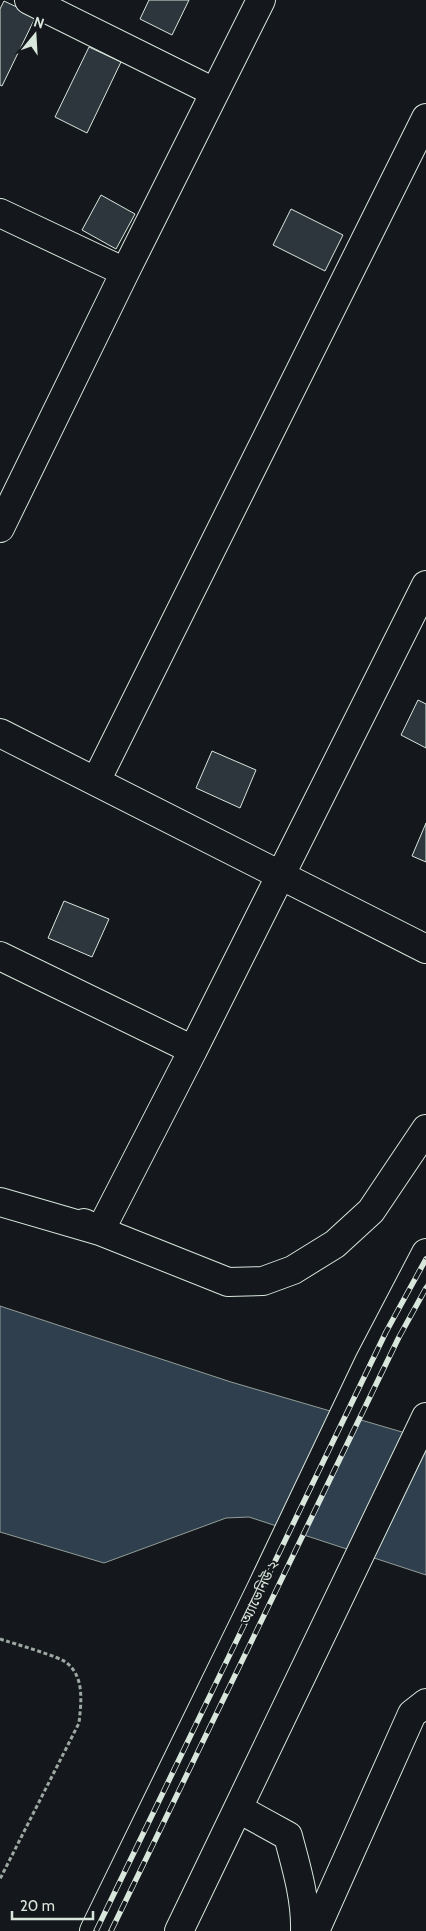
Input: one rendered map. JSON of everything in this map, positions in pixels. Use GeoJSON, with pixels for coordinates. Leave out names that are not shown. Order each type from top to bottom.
{"type":"FeatureCollection","features":[{"type":"Feature","properties":{"kind":"street"},"geometry":{"type":"LineString","coordinates":[[29,0],[214,92]]}},
{"type":"Feature","properties":{"kind":"street"},"geometry":{"type":"LineString","coordinates":[[0,528],[261,0]]}},
{"type":"Feature","properties":{"kind":"street"},"geometry":{"type":"LineString","coordinates":[[96,781],[426,118]]}},
{"type":"Feature","properties":{"kind":"street"},"geometry":{"type":"LineString","coordinates":[[0,213],[125,272]]}},
{"type":"Feature","properties":{"kind":"street"},"geometry":{"type":"LineString","coordinates":[[100,1231],[426,585]]}},
{"type":"Feature","properties":{"kind":"street"},"geometry":{"type":"LineString","coordinates":[[0,733],[426,949]]}},
{"type":"Feature","properties":{"kind":"street"},"geometry":{"type":"LineString","coordinates":[[0,956],[193,1050]]}},
{"type":"Feature","properties":{"kind":"street"},"geometry":{"type":"LineString","coordinates":[[0,1182],[100,1231],[228,1282],[263,1281],[293,1270],[335,1244],[371,1212],[426,1129]]}},
{"type":"Feature","properties":{"kind":"street"},"geometry":{"type":"LineString","coordinates":[[0,1202],[100,1231]]}},
{"type":"Feature","properties":{"kind":"street","name":"অ্যাভেনিউ ২"},"geometry":{"type":"LineString","coordinates":[[94,1931],[261,1589],[369,1362],[426,1253]]}},
{"type":"Feature","properties":{"kind":"street"},"geometry":{"type":"LineString","coordinates":[[179,1931],[426,1417]]}},
{"type":"Feature","properties":{"kind":"street"},"geometry":{"type":"LineString","coordinates":[[315,1931],[412,1714],[426,1703]]}},
{"type":"Feature","properties":{"kind":"street"},"geometry":{"type":"LineString","coordinates":[[239,1809],[288,1836],[302,1898],[305,1931]]}},
{"type":"Feature","properties":{"kind":"path"},"geometry":{"type":"LineString","coordinates":[[0,1639],[67,1662],[78,1679],[82,1698],[79,1723],[0,1879]]}},
{"type":"Feature","properties":{"kind":"water"},"geometry":{"type":"Polygon","coordinates":[[[0,1306],[231,1382],[426,1439],[426,1575],[249,1517],[226,1518],[104,1563],[0,1532],[0,1306]]]}},
{"type":"Feature","properties":{"kind":"building"},"geometry":{"type":"Polygon","coordinates":[[[149,0],[189,0],[172,35],[140,19],[149,0]]]}},
{"type":"Feature","properties":{"kind":"building"},"geometry":{"type":"Polygon","coordinates":[[[4,1],[36,16],[2,86],[0,85],[0,9],[4,1]]]}},
{"type":"Feature","properties":{"kind":"building"},"geometry":{"type":"Polygon","coordinates":[[[89,47],[121,62],[87,133],[55,117],[89,47]]]}},
{"type":"Feature","properties":{"kind":"building"},"geometry":{"type":"Polygon","coordinates":[[[101,195],[135,214],[116,249],[82,230],[101,195]]]}},
{"type":"Feature","properties":{"kind":"building"},"geometry":{"type":"Polygon","coordinates":[[[291,209],[343,235],[325,271],[273,245],[291,209]]]}},
{"type":"Feature","properties":{"kind":"building"},"geometry":{"type":"Polygon","coordinates":[[[418,700],[426,704],[426,748],[401,735],[418,700]]]}},
{"type":"Feature","properties":{"kind":"building"},"geometry":{"type":"Polygon","coordinates":[[[212,751],[256,770],[240,808],[196,788],[212,751]]]}},
{"type":"Feature","properties":{"kind":"building"},"geometry":{"type":"Polygon","coordinates":[[[426,823],[426,862],[412,856],[426,823]]]}},
{"type":"Feature","properties":{"kind":"building"},"geometry":{"type":"Polygon","coordinates":[[[64,901],[109,919],[92,957],[48,938],[64,901]]]}},
{"type":"Feature","properties":{"kind":"railway"},"geometry":{"type":"LineString","coordinates":[[96,1931],[386,1332],[426,1259]]}},
{"type":"Feature","properties":{"kind":"railway"},"geometry":{"type":"LineString","coordinates":[[111,1931],[399,1337],[426,1288]]}}]}
